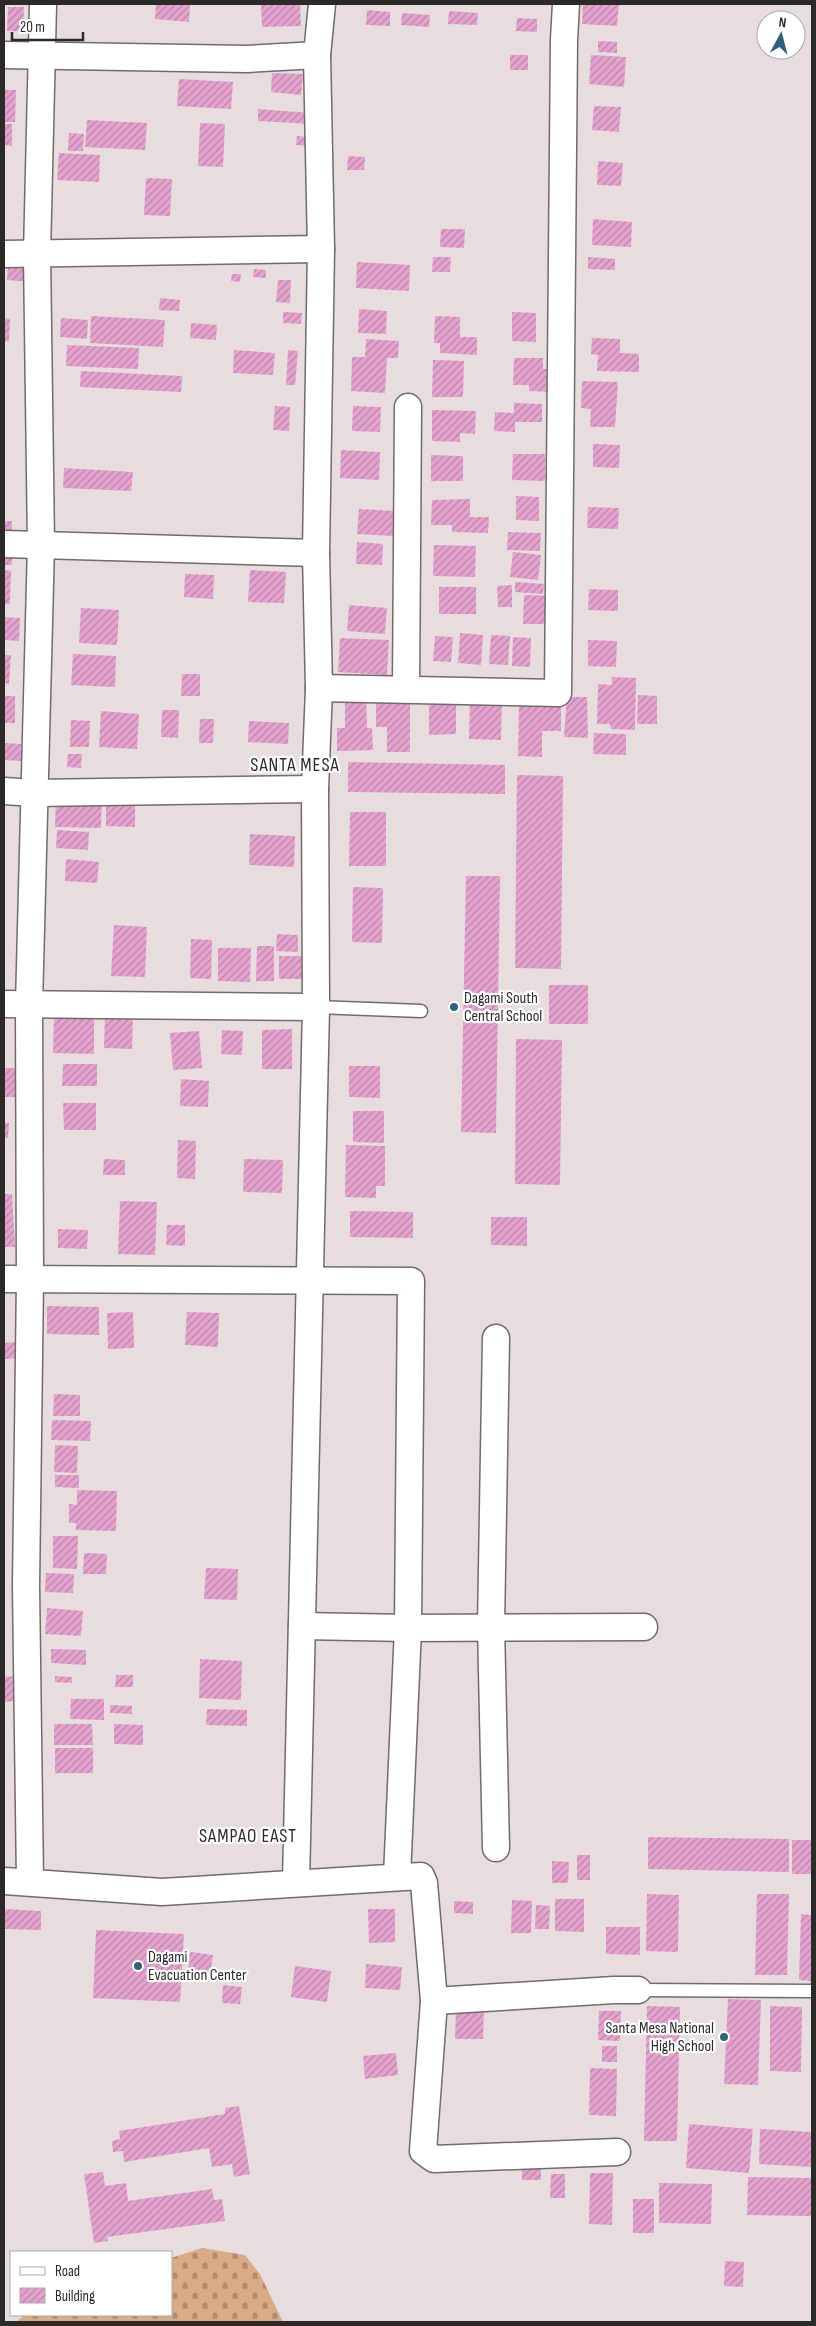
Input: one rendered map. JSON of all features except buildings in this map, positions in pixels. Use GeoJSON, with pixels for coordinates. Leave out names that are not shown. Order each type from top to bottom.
{"type":"FeatureCollection","features":[{"type":"Feature","properties":{"kind":"street"},"geometry":{"type":"LineString","coordinates":[[30,1882],[15,1588],[30,1279],[16,1005],[35,793],[41,545],[37,254],[43,4]]}},
{"type":"Feature","properties":{"kind":"street"},"geometry":{"type":"LineString","coordinates":[[296,1883],[308,1280],[316,1007],[315,789],[319,688],[316,553],[321,249],[317,55],[322,4]]}},
{"type":"Feature","properties":{"kind":"street"},"geometry":{"type":"LineString","coordinates":[[319,688],[406,688],[558,693],[566,4]]}},
{"type":"Feature","properties":{"kind":"street"},"geometry":{"type":"LineString","coordinates":[[4,55],[41,54],[247,59],[317,55]]}},
{"type":"Feature","properties":{"kind":"street"},"geometry":{"type":"LineString","coordinates":[[4,254],[321,249]]}},
{"type":"Feature","properties":{"kind":"street"},"geometry":{"type":"LineString","coordinates":[[406,688],[408,407]]}},
{"type":"Feature","properties":{"kind":"street"},"geometry":{"type":"LineString","coordinates":[[4,544],[316,553]]}},
{"type":"Feature","properties":{"kind":"street"},"geometry":{"type":"LineString","coordinates":[[4,791],[35,793],[315,789]]}},
{"type":"Feature","properties":{"kind":"street"},"geometry":{"type":"LineString","coordinates":[[16,1005],[316,1007]]}},
{"type":"Feature","properties":{"kind":"street"},"geometry":{"type":"LineString","coordinates":[[4,1279],[411,1281],[408,1628],[397,1877]]}},
{"type":"Feature","properties":{"kind":"street"},"geometry":{"type":"LineString","coordinates":[[496,1338],[491,1626],[496,1848]]}},
{"type":"Feature","properties":{"kind":"street"},"geometry":{"type":"LineString","coordinates":[[302,1626],[408,1628],[491,1626],[644,1627]]}},
{"type":"Feature","properties":{"kind":"street"},"geometry":{"type":"LineString","coordinates":[[4,1881],[162,1892],[421,1876],[424,1883],[434,2001],[423,2151],[434,2160],[617,2152]]}},
{"type":"Feature","properties":{"kind":"street"},"geometry":{"type":"LineString","coordinates":[[434,2001],[638,1990]]}},
{"type":"Feature","properties":{"kind":"lane"},"geometry":{"type":"LineString","coordinates":[[316,1007],[421,1011]]}},
{"type":"Feature","properties":{"kind":"lane"},"geometry":{"type":"LineString","coordinates":[[638,1990],[812,1991]]}},
{"type":"Feature","properties":{"kind":"green space"},"geometry":{"type":"Polygon","coordinates":[[[202,2248],[245,2255],[260,2274],[283,2322],[16,2322],[24,2316],[172,2316],[172,2258],[202,2248]]]}},
{"type":"Feature","properties":{"kind":"place","name":"Dagami South Central School"},"geometry":{"type":"Point","coordinates":[454,1007]}},
{"type":"Feature","properties":{"kind":"place","name":"Dagami Evacuation Center"},"geometry":{"type":"Point","coordinates":[138,1966]}},
{"type":"Feature","properties":{"kind":"place","name":"Santa Mesa National High School"},"geometry":{"type":"Point","coordinates":[724,2037]}},
{"type":"Feature","properties":{"kind":"district","name":"SANTA MESA"},"geometry":{"type":"Point","coordinates":[295,765]}},
{"type":"Feature","properties":{"kind":"district","name":"SAMPAO EAST"},"geometry":{"type":"Point","coordinates":[248,1836]}}]}
